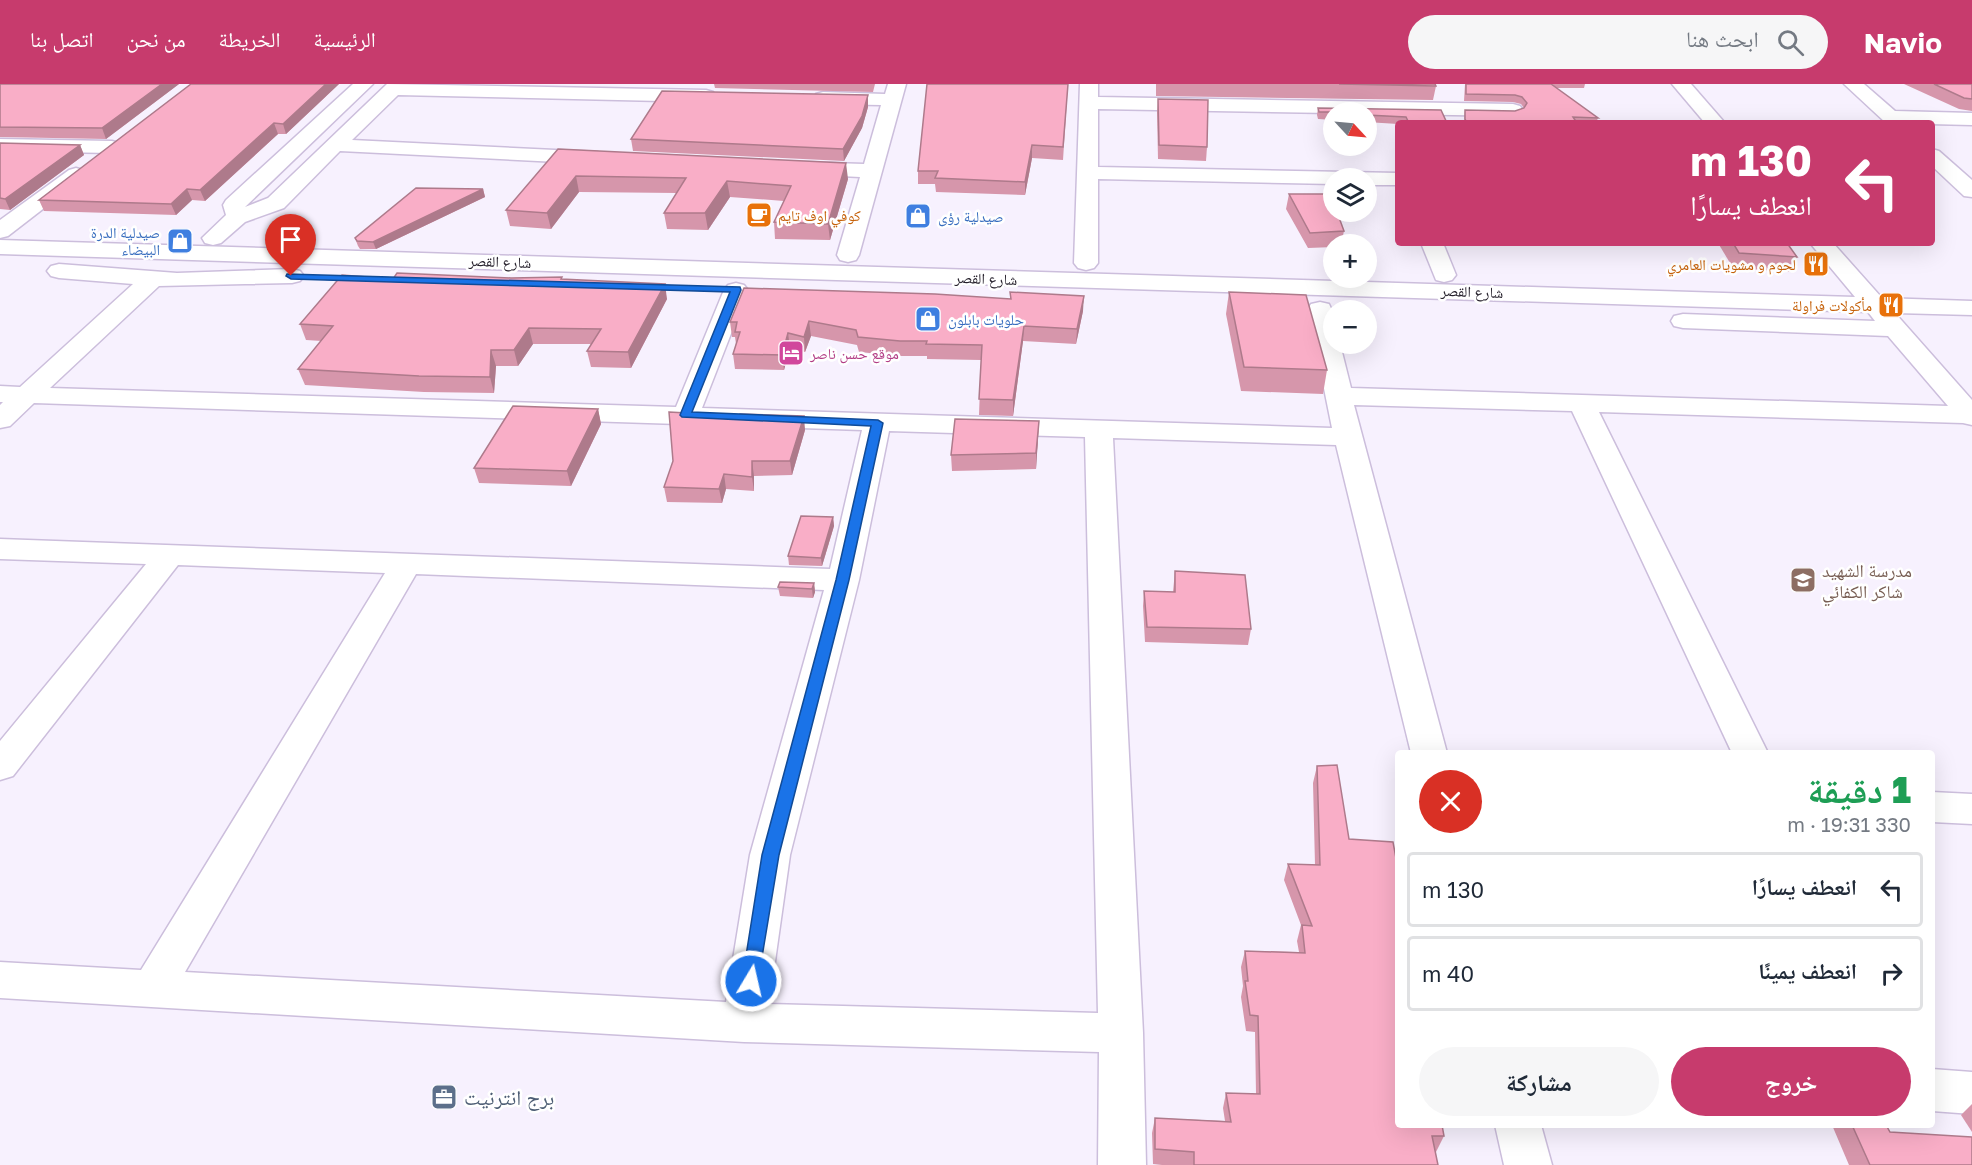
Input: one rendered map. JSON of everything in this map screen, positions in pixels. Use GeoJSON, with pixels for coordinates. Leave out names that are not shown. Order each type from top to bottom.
{"type":"FeatureCollection","features":[{"type":"Feature","properties":{"kind":"street"},"geometry":{"type":"LineString","coordinates":[[237,217],[234,205],[364,84]]}},
{"type":"Feature","properties":{"kind":"street"},"geometry":{"type":"LineString","coordinates":[[1246,84],[1251,106]]}},
{"type":"Feature","properties":{"kind":"street"},"geometry":{"type":"LineString","coordinates":[[1680,84],[1712,120]]}},
{"type":"Feature","properties":{"kind":"street"},"geometry":{"type":"LineString","coordinates":[[1853,84],[1893,120],[1972,119]]}},
{"type":"Feature","properties":{"kind":"street"},"geometry":{"type":"LineString","coordinates":[[213,238],[237,217],[276,203],[395,86],[563,89],[721,96],[724,90]]}},
{"type":"Feature","properties":{"kind":"street"},"geometry":{"type":"LineString","coordinates":[[802,98],[894,92],[848,255]]}},
{"type":"Feature","properties":{"kind":"street"},"geometry":{"type":"LineString","coordinates":[[1503,93],[1517,116]]}},
{"type":"Feature","properties":{"kind":"street"},"geometry":{"type":"LineString","coordinates":[[1086,263],[1089,94],[1251,106],[1517,116]]}},
{"type":"Feature","properties":{"kind":"street"},"geometry":{"type":"LineString","coordinates":[[0,233],[130,133]]}},
{"type":"Feature","properties":{"kind":"street"},"geometry":{"type":"LineString","coordinates":[[0,145],[112,147]]}},
{"type":"Feature","properties":{"kind":"street"},"geometry":{"type":"LineString","coordinates":[[335,145],[617,159]]}},
{"type":"Feature","properties":{"kind":"street"},"geometry":{"type":"LineString","coordinates":[[1935,158],[1972,191]]}},
{"type":"Feature","properties":{"kind":"street"},"geometry":{"type":"LineString","coordinates":[[786,167],[872,171]]}},
{"type":"Feature","properties":{"kind":"street"},"geometry":{"type":"LineString","coordinates":[[1089,173],[1395,179]]}},
{"type":"Feature","properties":{"kind":"street","name":"شارع القصر"},"geometry":{"type":"LineString","coordinates":[[0,233],[848,255],[913,266]]}},
{"type":"Feature","properties":{"kind":"street"},"geometry":{"type":"LineString","coordinates":[[1433,246],[1444,275]]}},
{"type":"Feature","properties":{"kind":"street"},"geometry":{"type":"LineString","coordinates":[[1824,246],[1971,416]]}},
{"type":"Feature","properties":{"kind":"street","name":"شارع القصر"},"geometry":{"type":"LineString","coordinates":[[0,247],[621,265],[913,266],[1972,308]]}},
{"type":"Feature","properties":{"kind":"street","name":"شارع القصر"},"geometry":{"type":"LineString","coordinates":[[1022,270],[1086,263],[1323,271]]}},
{"type":"Feature","properties":{"kind":"street"},"geometry":{"type":"LineString","coordinates":[[448,282],[621,265]]}},
{"type":"Feature","properties":{"kind":"street"},"geometry":{"type":"LineString","coordinates":[[0,268],[103,273],[152,279],[296,276],[1897,329]]}},
{"type":"Feature","properties":{"kind":"street","name":"شارع القصر"},"geometry":{"type":"LineString","coordinates":[[1377,272],[1972,288]]}},
{"type":"Feature","properties":{"kind":"street"},"geometry":{"type":"LineString","coordinates":[[0,420],[13,394],[152,279]]}},
{"type":"Feature","properties":{"kind":"street"},"geometry":{"type":"LineString","coordinates":[[686,415],[736,290]]}},
{"type":"Feature","properties":{"kind":"street"},"geometry":{"type":"LineString","coordinates":[[1320,309],[1348,436],[1428,750]]}},
{"type":"Feature","properties":{"kind":"street"},"geometry":{"type":"LineString","coordinates":[[13,394],[1100,430],[1348,436]]}},
{"type":"Feature","properties":{"kind":"street"},"geometry":{"type":"LineString","coordinates":[[1339,396],[1971,416]]}},
{"type":"Feature","properties":{"kind":"street"},"geometry":{"type":"LineString","coordinates":[[1582,404],[1749,750]]}},
{"type":"Feature","properties":{"kind":"street"},"geometry":{"type":"LineString","coordinates":[[744,1023],[771,855],[843,580],[878,423]]}},
{"type":"Feature","properties":{"kind":"street"},"geometry":{"type":"LineString","coordinates":[[1100,430],[1121,1033],[1122,1165]]}},
{"type":"Feature","properties":{"kind":"street"},"geometry":{"type":"LineString","coordinates":[[0,549],[843,580]]}},
{"type":"Feature","properties":{"kind":"street"},"geometry":{"type":"LineString","coordinates":[[0,766],[170,555]]}},
{"type":"Feature","properties":{"kind":"street"},"geometry":{"type":"LineString","coordinates":[[153,988],[406,564]]}},
{"type":"Feature","properties":{"kind":"street"},"geometry":{"type":"LineString","coordinates":[[1935,807],[1972,809]]}},
{"type":"Feature","properties":{"kind":"street"},"geometry":{"type":"LineString","coordinates":[[0,980],[744,1023],[1121,1033]]}},
{"type":"Feature","properties":{"kind":"street"},"geometry":{"type":"LineString","coordinates":[[1935,1090],[1972,1093]]}},
{"type":"Feature","properties":{"kind":"street"},"geometry":{"type":"LineString","coordinates":[[1519,1128],[1528,1165]]}},
{"type":"Feature","properties":{"kind":"building"},"geometry":{"type":"Polygon","coordinates":[[[0,84],[162,84],[102,128],[0,127],[0,84]]]}},
{"type":"Feature","properties":{"kind":"building"},"geometry":{"type":"Polygon","coordinates":[[[191,84],[326,84],[283,124],[274,123],[200,190],[187,189],[171,204],[39,200],[191,84]]]}},
{"type":"Feature","properties":{"kind":"building"},"geometry":{"type":"Polygon","coordinates":[[[927,84],[1068,84],[1063,147],[1032,145],[1025,182],[935,178],[938,171],[918,171],[927,84]]]}},
{"type":"Feature","properties":{"kind":"building"},"geometry":{"type":"Polygon","coordinates":[[[1339,84],[1435,84],[1436,86],[1339,84]]]}},
{"type":"Feature","properties":{"kind":"building"},"geometry":{"type":"Polygon","coordinates":[[[1466,84],[1551,84],[1598,118],[1466,120],[1465,110],[1515,111],[1524,108],[1527,103],[1522,97],[1515,95],[1466,94],[1466,84]]]}},
{"type":"Feature","properties":{"kind":"building"},"geometry":{"type":"Polygon","coordinates":[[[1934,84],[1972,84],[1972,99],[1964,98],[1934,84]]]}},
{"type":"Feature","properties":{"kind":"building"},"geometry":{"type":"Polygon","coordinates":[[[662,91],[868,95],[862,116],[843,149],[631,139],[662,91]]]}},
{"type":"Feature","properties":{"kind":"building"},"geometry":{"type":"Polygon","coordinates":[[[1158,99],[1208,100],[1207,147],[1159,145],[1158,99]]]}},
{"type":"Feature","properties":{"kind":"building"},"geometry":{"type":"Polygon","coordinates":[[[1377,109],[1441,110],[1446,120],[1408,120],[1406,117],[1377,116],[1377,109]]]}},
{"type":"Feature","properties":{"kind":"building"},"geometry":{"type":"Polygon","coordinates":[[[0,143],[80,145],[5,199],[0,198],[0,143]]]}},
{"type":"Feature","properties":{"kind":"building"},"geometry":{"type":"Polygon","coordinates":[[[558,149],[846,163],[828,224],[774,222],[791,186],[727,181],[705,213],[664,213],[686,178],[576,176],[547,213],[506,210],[558,149]]]}},
{"type":"Feature","properties":{"kind":"building"},"geometry":{"type":"Polygon","coordinates":[[[416,188],[483,189],[373,242],[357,241],[355,238],[416,188]]]}},
{"type":"Feature","properties":{"kind":"building"},"geometry":{"type":"Polygon","coordinates":[[[1289,194],[1323,194],[1323,222],[1341,222],[1344,231],[1310,233],[1289,194]]]}},
{"type":"Feature","properties":{"kind":"building"},"geometry":{"type":"Polygon","coordinates":[[[1735,246],[1789,246],[1797,257],[1739,253],[1735,246]]]}},
{"type":"Feature","properties":{"kind":"building"},"geometry":{"type":"Polygon","coordinates":[[[397,273],[511,278],[562,277],[561,279],[665,284],[628,352],[587,351],[601,329],[529,328],[514,350],[491,350],[490,377],[419,376],[298,369],[333,326],[300,324],[342,275],[393,279],[397,273]]]}},
{"type":"Feature","properties":{"kind":"building"},"geometry":{"type":"Polygon","coordinates":[[[744,288],[935,294],[1011,299],[1010,292],[1084,296],[1077,329],[1024,326],[1013,400],[979,399],[982,345],[926,344],[927,341],[858,337],[856,330],[809,321],[804,337],[788,333],[782,355],[733,354],[740,332],[735,332],[737,322],[730,322],[744,288]]]}},
{"type":"Feature","properties":{"kind":"building"},"geometry":{"type":"Polygon","coordinates":[[[1229,292],[1306,295],[1327,370],[1244,367],[1229,292]]]}},
{"type":"Feature","properties":{"kind":"building"},"geometry":{"type":"Polygon","coordinates":[[[513,406],[598,409],[567,471],[474,468],[513,406]]]}},
{"type":"Feature","properties":{"kind":"building"},"geometry":{"type":"Polygon","coordinates":[[[669,412],[740,416],[740,414],[804,416],[790,461],[752,461],[752,477],[724,474],[719,489],[664,487],[673,461],[669,412]]]}},
{"type":"Feature","properties":{"kind":"building"},"geometry":{"type":"Polygon","coordinates":[[[955,419],[1039,421],[1036,453],[951,455],[955,419]]]}},
{"type":"Feature","properties":{"kind":"building"},"geometry":{"type":"Polygon","coordinates":[[[801,516],[833,517],[821,558],[788,556],[801,516]]]}},
{"type":"Feature","properties":{"kind":"building"},"geometry":{"type":"Polygon","coordinates":[[[1175,571],[1245,575],[1251,629],[1147,627],[1144,591],[1175,592],[1175,571]]]}},
{"type":"Feature","properties":{"kind":"building"},"geometry":{"type":"Polygon","coordinates":[[[780,582],[814,583],[812,589],[778,587],[780,582]]]}},
{"type":"Feature","properties":{"kind":"building"},"geometry":{"type":"Polygon","coordinates":[[[1337,765],[1349,839],[1393,842],[1395,853],[1395,1128],[1443,1128],[1444,1136],[1432,1136],[1438,1165],[1194,1165],[1194,1152],[1155,1149],[1155,1118],[1231,1122],[1226,1093],[1260,1094],[1258,1016],[1250,1015],[1245,981],[1248,981],[1245,951],[1305,953],[1302,925],[1312,926],[1288,864],[1320,865],[1317,766],[1337,765]]]}},
{"type":"Feature","properties":{"kind":"building"},"geometry":{"type":"Polygon","coordinates":[[[1853,1128],[1888,1128],[1890,1132],[1972,1137],[1972,1165],[1870,1165],[1853,1128]]]}},
{"type":"Feature","properties":{"kind":"place","name":"كوفي اوف تايم"},"geometry":{"type":"Point","coordinates":[759,215]}},
{"type":"Feature","properties":{"kind":"place","name":"صيدلية رؤى"},"geometry":{"type":"Point","coordinates":[918,216]}},
{"type":"Feature","properties":{"kind":"place","name":"صيدلية الدرة البيضاء"},"geometry":{"type":"Point","coordinates":[180,241]}},
{"type":"Feature","properties":{"kind":"place","name":"لحوم و مشويات العامري"},"geometry":{"type":"Point","coordinates":[1816,264]}},
{"type":"Feature","properties":{"kind":"place","name":"مأكولات فراولة"},"geometry":{"type":"Point","coordinates":[1891,305]}},
{"type":"Feature","properties":{"kind":"place","name":"حلويات بابلون"},"geometry":{"type":"Point","coordinates":[928,319]}},
{"type":"Feature","properties":{"kind":"place","name":"موقع حسن ناصر"},"geometry":{"type":"Point","coordinates":[791,353]}},
{"type":"Feature","properties":{"kind":"place","name":"مدرسة الشهيد شاكر الكفائي"},"geometry":{"type":"Point","coordinates":[1803,580]}},
{"type":"Feature","properties":{"kind":"place","name":"برج انترنيت"},"geometry":{"type":"Point","coordinates":[444,1097]}},
{"type":"Feature","properties":{"kind":"route"},"geometry":{"type":"LineString","coordinates":[[291,276],[736,290],[686,415],[878,423],[843,580],[771,855],[751,981]]}}]}
